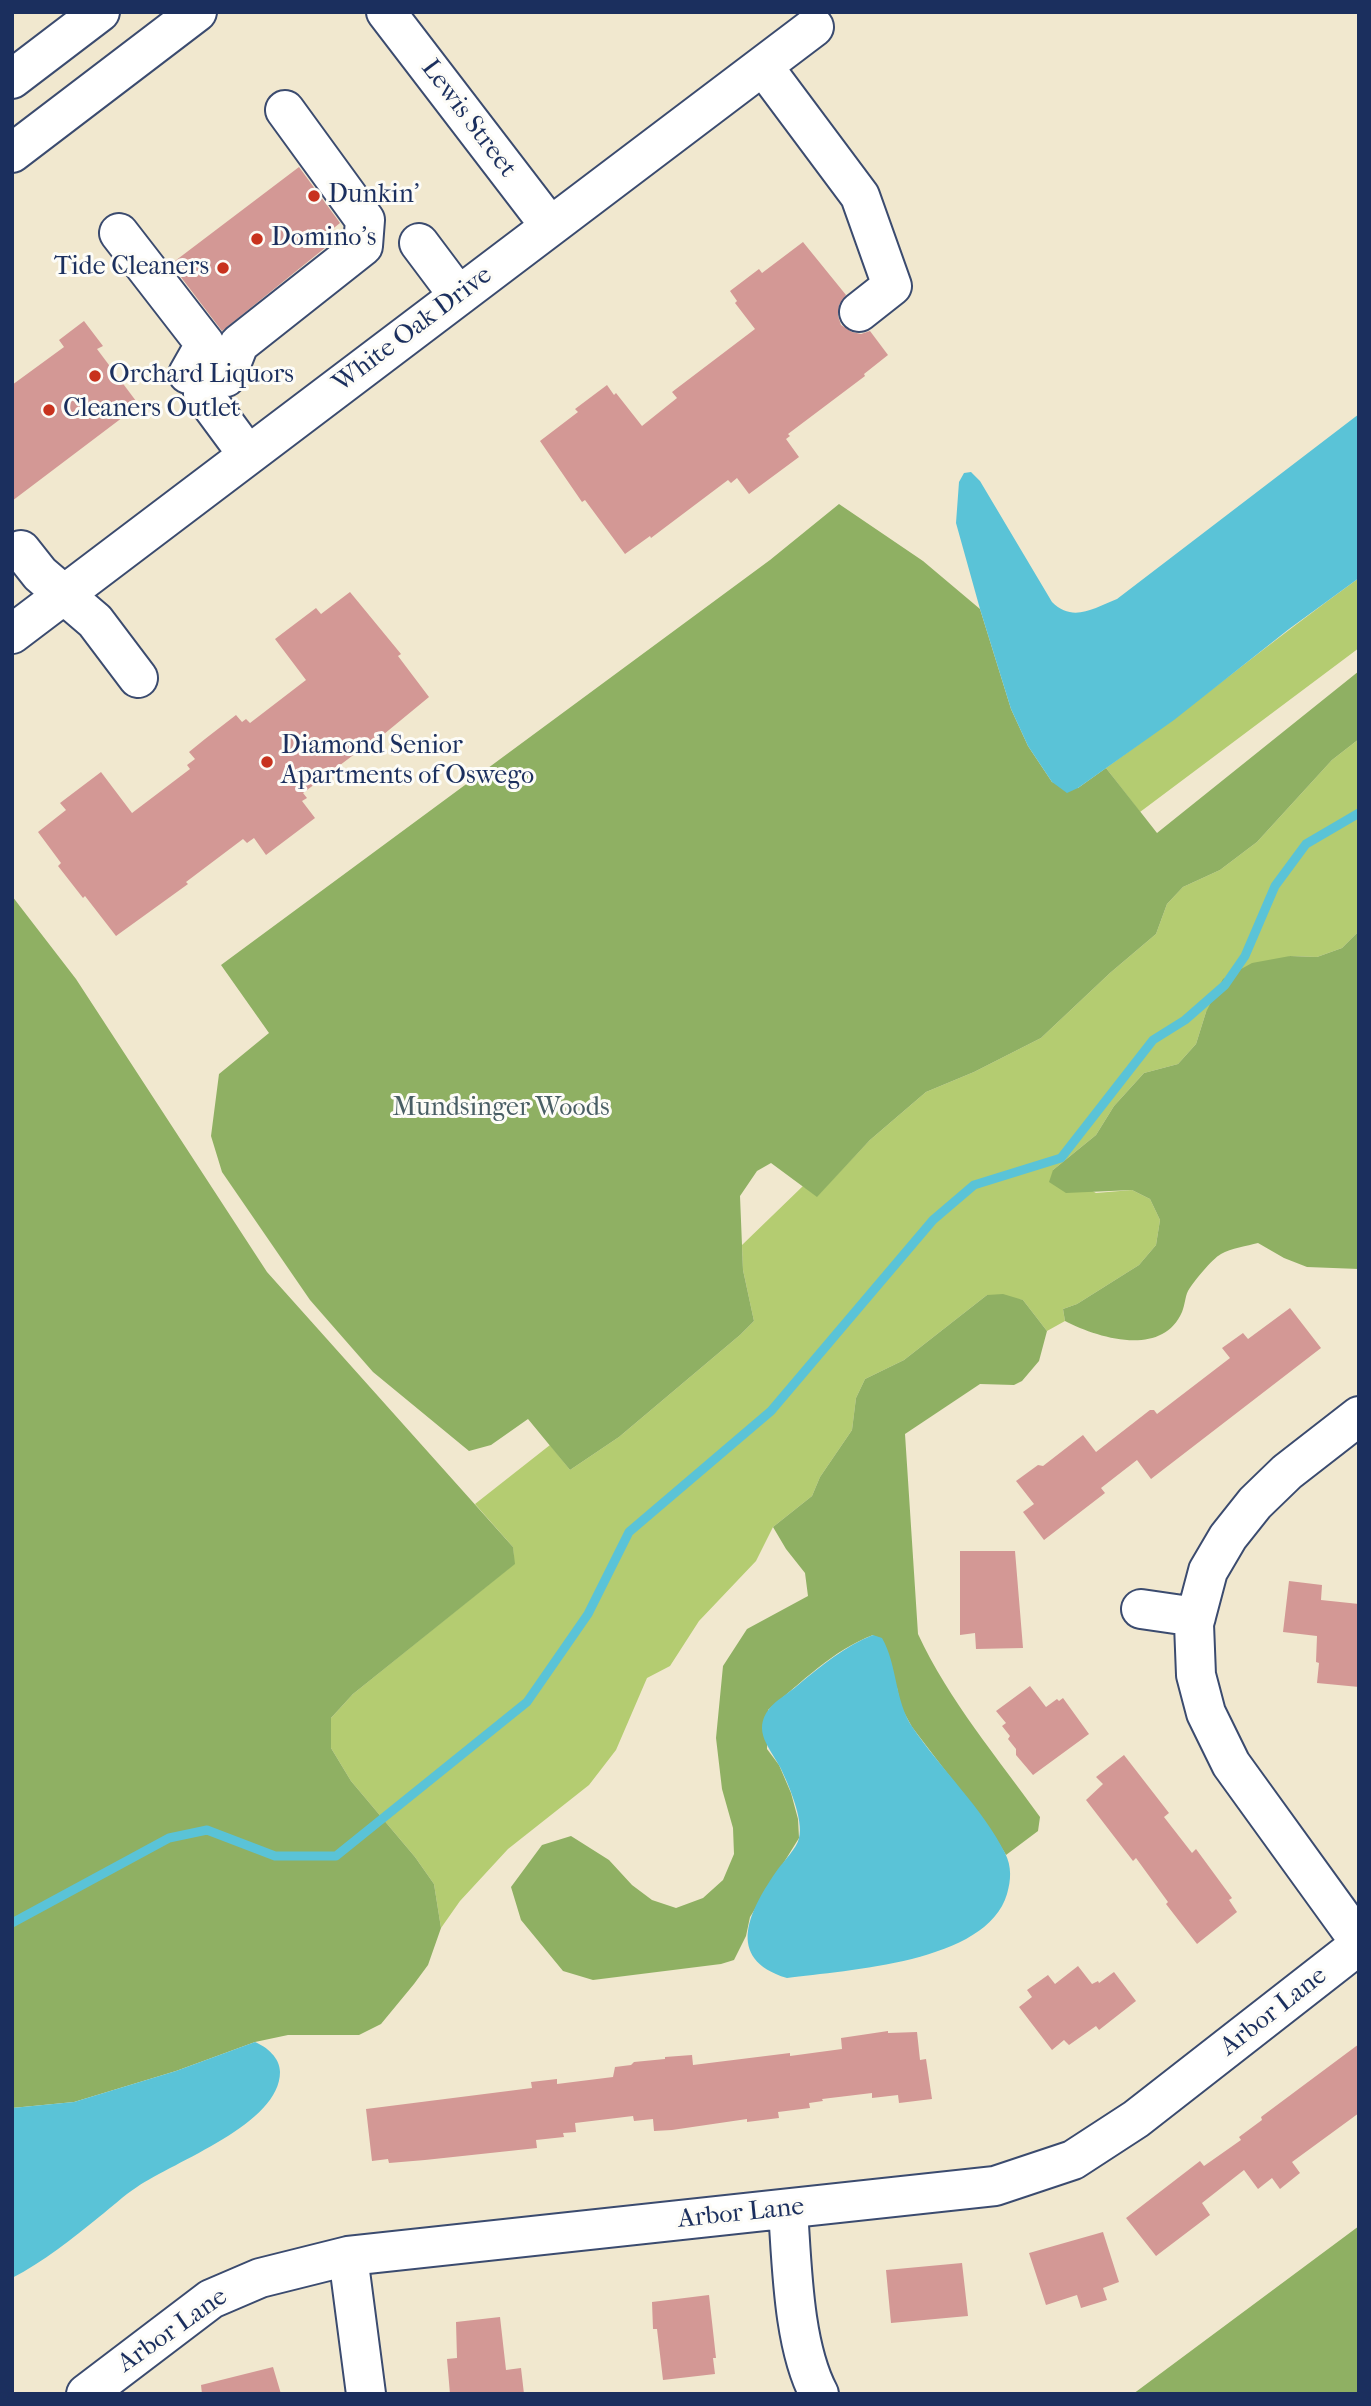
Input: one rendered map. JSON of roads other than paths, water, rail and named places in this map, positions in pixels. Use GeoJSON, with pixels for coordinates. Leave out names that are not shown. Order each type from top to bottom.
{"type":"FeatureCollection","features":[{"type":"Feature","properties":{"kind":"street"},"geometry":{"type":"LineString","coordinates":[[12,79],[100,12]]}},
{"type":"Feature","properties":{"kind":"street"},"geometry":{"type":"LineString","coordinates":[[12,153],[197,12]]}},
{"type":"Feature","properties":{"kind":"street","name":"Lewis Street"},"geometry":{"type":"LineString","coordinates":[[386,12],[550,226]]}},
{"type":"Feature","properties":{"kind":"street","name":"White Oak Drive"},"geometry":{"type":"LineString","coordinates":[[12,634],[814,27]]}},
{"type":"Feature","properties":{"kind":"street"},"geometry":{"type":"LineString","coordinates":[[763,66],[860,196],[892,286],[859,312]]}},
{"type":"Feature","properties":{"kind":"street"},"geometry":{"type":"LineString","coordinates":[[206,381],[239,344],[363,246],[365,220],[285,110]]}},
{"type":"Feature","properties":{"kind":"street"},"geometry":{"type":"LineString","coordinates":[[119,233],[205,344],[206,381],[248,455]]}},
{"type":"Feature","properties":{"kind":"street"},"geometry":{"type":"LineString","coordinates":[[419,243],[458,295]]}},
{"type":"Feature","properties":{"kind":"street"},"geometry":{"type":"LineString","coordinates":[[20,550],[40,574],[94,621],[138,678]]}},
{"type":"Feature","properties":{"kind":"street"},"geometry":{"type":"LineString","coordinates":[[1359,1416],[1287,1472],[1255,1503],[1228,1537],[1208,1571],[1194,1623],[1196,1675],[1206,1713],[1231,1764],[1359,1943]]}},
{"type":"Feature","properties":{"kind":"street"},"geometry":{"type":"LineString","coordinates":[[1141,1609],[1196,1617]]}},
{"type":"Feature","properties":{"kind":"street","name":"Arbor Lane"},"geometry":{"type":"LineString","coordinates":[[86,2394],[211,2299],[260,2278],[348,2256],[995,2186],[1073,2160],[1136,2119],[1359,1943]]}},
{"type":"Feature","properties":{"kind":"street"},"geometry":{"type":"LineString","coordinates":[[788,2210],[797,2311],[809,2376],[819,2394]]}},
{"type":"Feature","properties":{"kind":"street"},"geometry":{"type":"LineString","coordinates":[[348,2256],[366,2394]]}},
{"type":"Feature","properties":{"kind":"water"},"geometry":{"type":"Polygon","coordinates":[[[1359,414],[1359,578],[1289,629],[1174,720],[1078,788],[1067,793],[1052,782],[1028,746],[1011,709],[980,609],[956,523],[959,482],[964,473],[971,472],[980,481],[1052,602],[1068,612],[1084,612],[1117,599],[1359,414]]]}},
{"type":"Feature","properties":{"kind":"water"},"geometry":{"type":"Polygon","coordinates":[[[873,1635],[882,1638],[887,1649],[902,1706],[913,1728],[986,1821],[1005,1853],[1010,1868],[1007,1894],[994,1917],[973,1935],[944,1949],[878,1966],[787,1978],[767,1970],[755,1959],[749,1946],[748,1931],[759,1900],[796,1846],[800,1830],[791,1792],[764,1739],[764,1717],[779,1700],[834,1657],[873,1635]]]}},
{"type":"Feature","properties":{"kind":"water"},"geometry":{"type":"Polygon","coordinates":[[[255,2042],[272,2054],[278,2062],[280,2072],[275,2091],[263,2108],[223,2139],[137,2187],[57,2250],[12,2278],[12,2108],[74,2102],[176,2071],[255,2042]]]}},
{"type":"Feature","properties":{"kind":"waterway"},"geometry":{"type":"LineString","coordinates":[[12,1923],[169,1838],[207,1830],[275,1856],[336,1856],[527,1702],[588,1614],[629,1532],[771,1411],[933,1220],[974,1185],[1061,1158],[1153,1040],[1185,1020],[1225,985],[1245,956],[1275,886],[1306,844],[1359,813]]}},
{"type":"Feature","properties":{"kind":"place","name":"Dunkin'"},"geometry":{"type":"Point","coordinates":[314,196]}},
{"type":"Feature","properties":{"kind":"place","name":"Domino's"},"geometry":{"type":"Point","coordinates":[257,239]}},
{"type":"Feature","properties":{"kind":"place","name":"Tide Cleaners"},"geometry":{"type":"Point","coordinates":[223,268]}},
{"type":"Feature","properties":{"kind":"place","name":"Orchard Liquors"},"geometry":{"type":"Point","coordinates":[95,376]}},
{"type":"Feature","properties":{"kind":"place","name":"Cleaners Outlet"},"geometry":{"type":"Point","coordinates":[49,410]}},
{"type":"Feature","properties":{"kind":"place","name":"Diamond Senior Apartments of Oswego"},"geometry":{"type":"Point","coordinates":[267,762]}},
{"type":"Feature","properties":{"kind":"park label","name":"Mundsinger Woods"},"geometry":{"type":"Point","coordinates":[501,1109]}}]}
